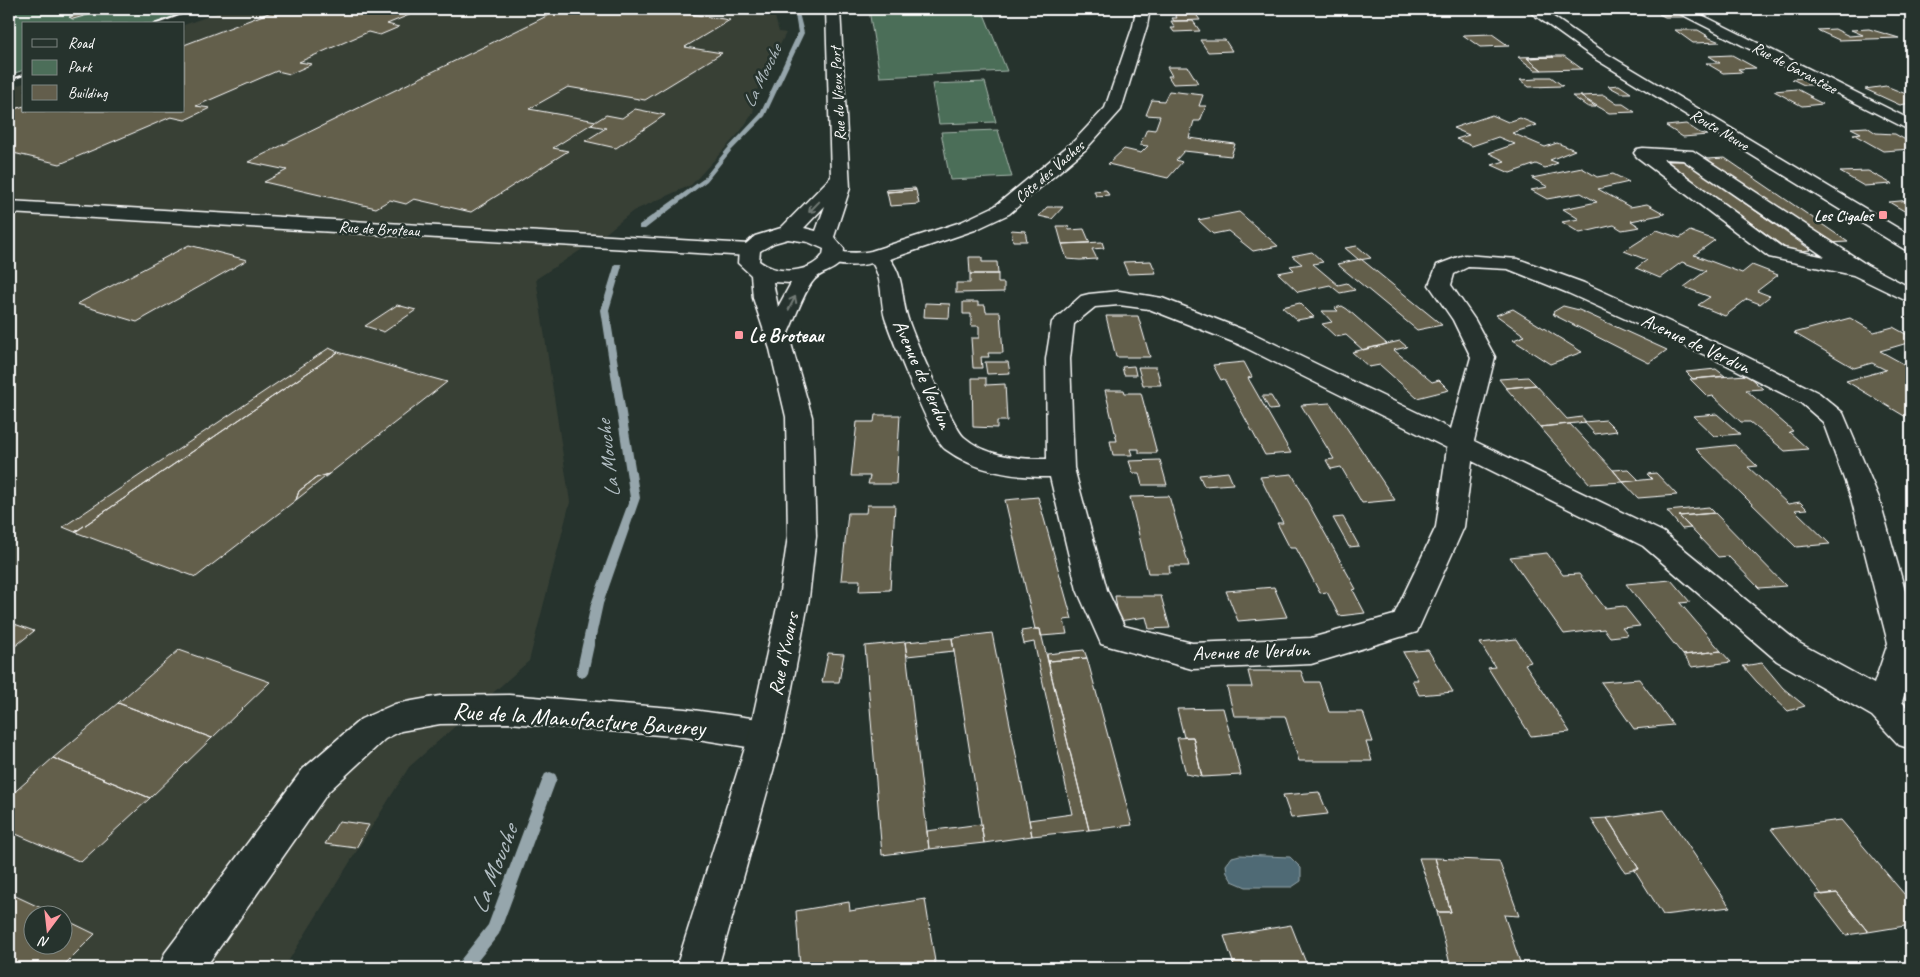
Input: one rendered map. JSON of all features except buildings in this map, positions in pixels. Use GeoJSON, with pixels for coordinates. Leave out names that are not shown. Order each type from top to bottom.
{"type":"FeatureCollection","features":[{"type":"Feature","properties":{"kind":"street","name":"Rue du Vieux Port"},"geometry":{"type":"LineString","coordinates":[[823,239],[841,188],[839,180],[840,156],[833,9]]}},
{"type":"Feature","properties":{"kind":"street","name":"Côte des Vaches"},"geometry":{"type":"LineString","coordinates":[[832,258],[860,260],[876,256],[968,226],[1002,210],[1080,145],[1109,116],[1118,100],[1140,26],[1143,9]]}},
{"type":"Feature","properties":{"kind":"street","name":"Route Neuve"},"geometry":{"type":"LineString","coordinates":[[1533,9],[1602,57],[1911,245]]}},
{"type":"Feature","properties":{"kind":"street","name":"Rue de Garantèze"},"geometry":{"type":"LineString","coordinates":[[1678,9],[1727,30],[1826,84],[1911,126]]}},
{"type":"Feature","properties":{"kind":"street"},"geometry":{"type":"LineString","coordinates":[[1859,270],[1776,253],[1643,153],[1687,154],[1859,270],[1911,296]]}},
{"type":"Feature","properties":{"kind":"street"},"geometry":{"type":"LineString","coordinates":[[788,233],[839,180]]}},
{"type":"Feature","properties":{"kind":"street","name":"Rue de Broteau"},"geometry":{"type":"LineString","coordinates":[[9,207],[749,250]]}},
{"type":"Feature","properties":{"kind":"street"},"geometry":{"type":"LineString","coordinates":[[788,233],[814,235],[823,239],[831,244],[834,251],[832,258],[818,270],[806,274],[783,276],[762,273],[749,263],[749,250],[765,239],[788,233]]}},
{"type":"Feature","properties":{"kind":"street","name":"Avenue de Verdun"},"geometry":{"type":"LineString","coordinates":[[876,256],[888,271],[896,316],[925,386],[953,442],[985,461],[1024,468],[1062,468]]}},
{"type":"Feature","properties":{"kind":"street","name":"Avenue de Verdun"},"geometry":{"type":"LineString","coordinates":[[1884,706],[1904,643],[1865,498],[1834,419],[1810,398],[1735,360],[1576,288],[1511,263],[1465,261],[1445,270],[1440,284],[1464,320],[1483,357],[1460,446],[1450,527],[1406,624],[1311,651],[1192,656],[1112,635],[1092,590],[1062,468],[1058,359],[1062,322],[1089,301],[1119,298],[1154,303],[1246,339],[1460,446],[1653,539],[1788,652],[1884,706],[1911,735]]}},
{"type":"Feature","properties":{"kind":"street","name":"Rue d'Yvours"},"geometry":{"type":"LineString","coordinates":[[697,968],[766,735],[794,598],[802,536],[799,417],[776,332],[764,298],[762,273]]}},
{"type":"Feature","properties":{"kind":"street"},"geometry":{"type":"LineString","coordinates":[[776,332],[806,274]]}},
{"type":"Feature","properties":{"kind":"street","name":"Rue de la Manufacture Baverey"},"geometry":{"type":"LineString","coordinates":[[180,968],[316,780],[373,730],[395,718],[440,710],[509,709],[686,723],[766,735]]}},
{"type":"Feature","properties":{"kind":"shaded area"},"geometry":{"type":"Polygon","coordinates":[[[228,9],[773,9],[779,32],[786,33],[757,90],[753,113],[740,132],[691,185],[633,211],[601,237],[536,279],[570,502],[529,661],[409,767],[284,968],[9,968],[9,88],[22,84],[22,112],[185,112],[185,25],[228,9]]]}},
{"type":"Feature","properties":{"kind":"green space"},"geometry":{"type":"Polygon","coordinates":[[[9,9],[196,9],[159,22],[22,22],[22,71],[9,75],[9,9]]]}},
{"type":"Feature","properties":{"kind":"green space"},"geometry":{"type":"Polygon","coordinates":[[[982,9],[1007,71],[880,77],[869,10],[982,9]]]}},
{"type":"Feature","properties":{"kind":"green space"},"geometry":{"type":"Polygon","coordinates":[[[985,82],[996,122],[939,124],[932,84],[985,82]]]}},
{"type":"Feature","properties":{"kind":"green space"},"geometry":{"type":"Polygon","coordinates":[[[998,130],[1012,177],[950,180],[941,132],[998,130]]]}},
{"type":"Feature","properties":{"kind":"water"},"geometry":{"type":"Polygon","coordinates":[[[1240,855],[1290,857],[1301,868],[1301,881],[1292,887],[1246,887],[1232,881],[1227,873],[1226,865],[1232,857],[1240,855]]]}},
{"type":"Feature","properties":{"kind":"waterway","name":"La Mouche"},"geometry":{"type":"LineString","coordinates":[[642,227],[705,180],[729,150],[763,115],[801,33],[796,9]]}},
{"type":"Feature","properties":{"kind":"waterway","name":"La Mouche"},"geometry":{"type":"LineString","coordinates":[[582,673],[597,604],[635,498],[605,310],[618,266]]}},
{"type":"Feature","properties":{"kind":"waterway","name":"La Mouche"},"geometry":{"type":"LineString","coordinates":[[463,968],[494,929],[550,778]]}},
{"type":"Feature","properties":{"kind":"railway"},"geometry":{"type":"LineString","coordinates":[[160,22],[196,9]]}},
{"type":"Feature","properties":{"kind":"railway"},"geometry":{"type":"LineString","coordinates":[[9,80],[22,76]]}},
{"type":"Feature","properties":{"kind":"place","name":"Les Cigales"},"geometry":{"type":"Point","coordinates":[1883,215]}},
{"type":"Feature","properties":{"kind":"place","name":"Le Broteau"},"geometry":{"type":"Point","coordinates":[739,335]}}]}
